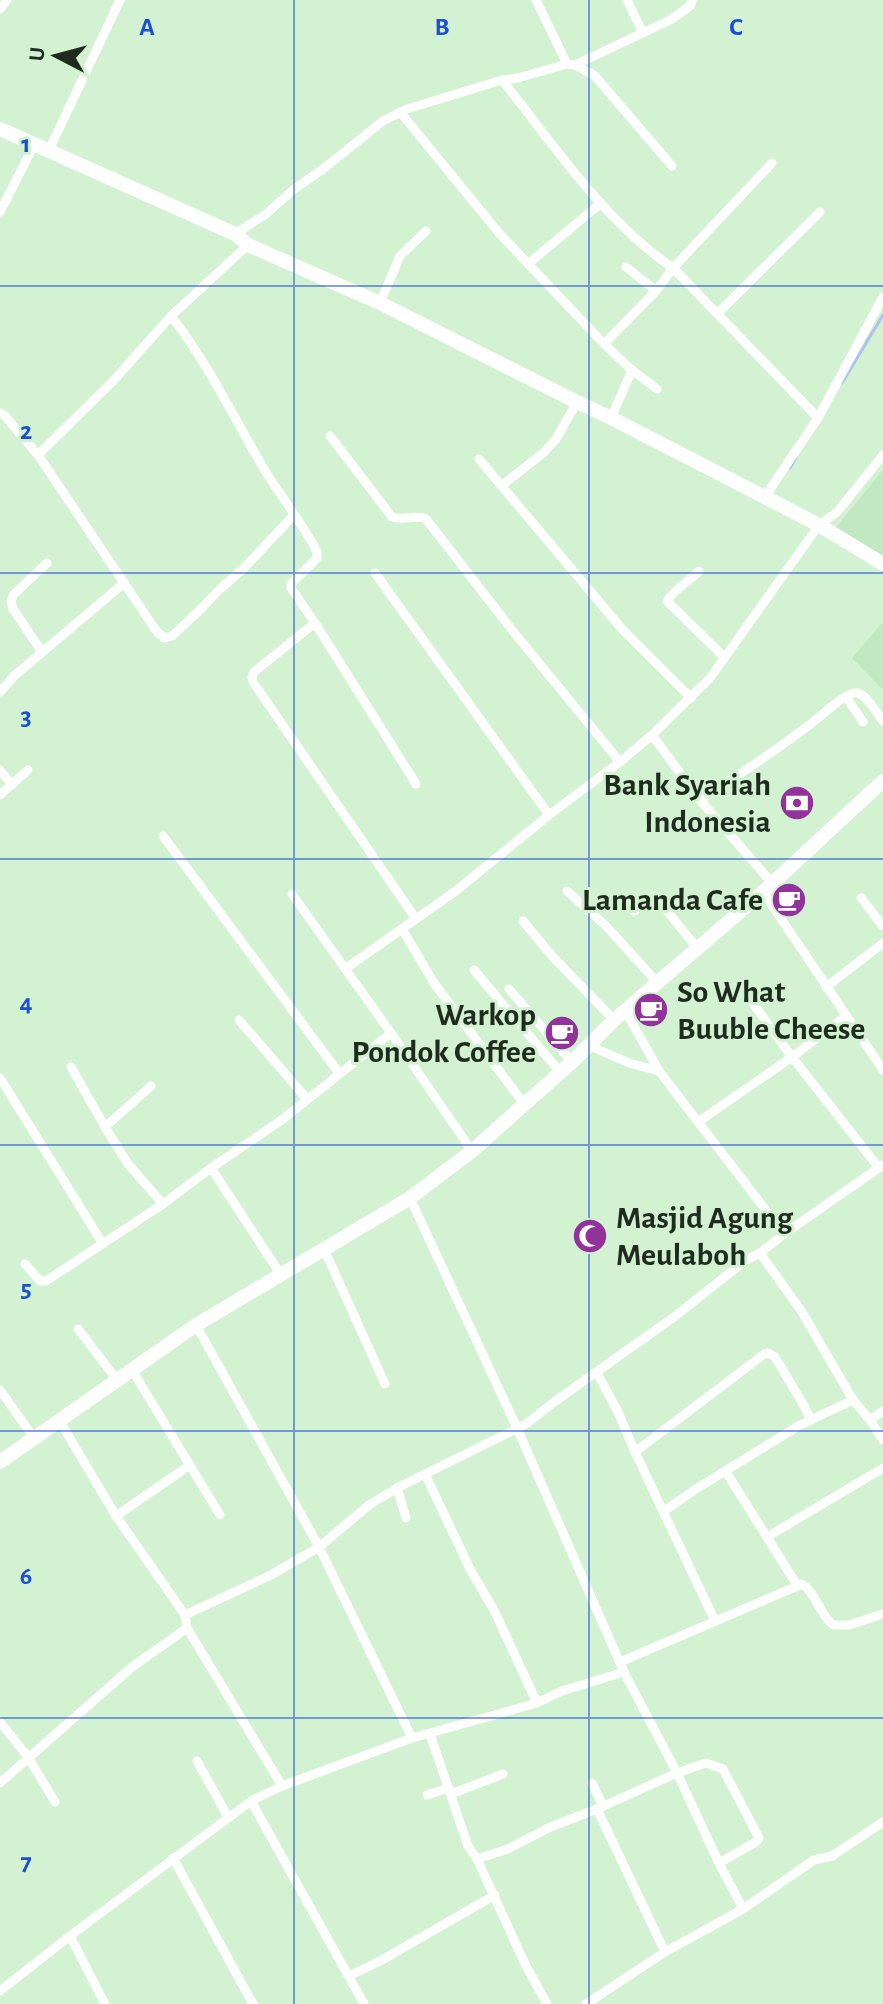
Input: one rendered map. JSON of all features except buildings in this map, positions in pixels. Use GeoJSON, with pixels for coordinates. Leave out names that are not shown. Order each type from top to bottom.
{"type":"FeatureCollection","features":[{"type":"Feature","properties":{"kind":"main road"},"geometry":{"type":"LineString","coordinates":[[0,129],[380,303],[819,525],[883,564]]}},
{"type":"Feature","properties":{"kind":"main road"},"geometry":{"type":"LineString","coordinates":[[0,1462],[196,1325],[410,1198],[472,1151],[883,781]]}},
{"type":"Feature","properties":{"kind":"street"},"geometry":{"type":"LineString","coordinates":[[0,9],[7,0]]}},
{"type":"Feature","properties":{"kind":"street"},"geometry":{"type":"LineString","coordinates":[[0,212],[41,148],[120,0]]}},
{"type":"Feature","properties":{"kind":"street"},"geometry":{"type":"LineString","coordinates":[[536,0],[571,65],[595,76],[672,166]]}},
{"type":"Feature","properties":{"kind":"street"},"geometry":{"type":"LineString","coordinates":[[627,0],[643,33]]}},
{"type":"Feature","properties":{"kind":"street"},"geometry":{"type":"LineString","coordinates":[[235,234],[266,214],[370,130],[400,112],[502,80],[571,65],[681,13],[692,0]]}},
{"type":"Feature","properties":{"kind":"street"},"geometry":{"type":"LineString","coordinates":[[502,80],[601,203],[651,253],[673,268],[818,418]]}},
{"type":"Feature","properties":{"kind":"street"},"geometry":{"type":"LineString","coordinates":[[400,112],[499,233],[604,344],[657,389]]}},
{"type":"Feature","properties":{"kind":"street"},"geometry":{"type":"LineString","coordinates":[[604,344],[772,163]]}},
{"type":"Feature","properties":{"kind":"street"},"geometry":{"type":"LineString","coordinates":[[528,264],[601,203]]}},
{"type":"Feature","properties":{"kind":"street"},"geometry":{"type":"LineString","coordinates":[[718,313],[820,212]]}},
{"type":"Feature","properties":{"kind":"street"},"geometry":{"type":"LineString","coordinates":[[380,303],[400,256],[426,231]]}},
{"type":"Feature","properties":{"kind":"street"},"geometry":{"type":"LineString","coordinates":[[38,455],[114,380],[171,316],[248,245]]}},
{"type":"Feature","properties":{"kind":"street"},"geometry":{"type":"LineString","coordinates":[[626,267],[656,291]]}},
{"type":"Feature","properties":{"kind":"street"},"geometry":{"type":"LineString","coordinates":[[764,498],[818,418],[883,297]]}},
{"type":"Feature","properties":{"kind":"street"},"geometry":{"type":"LineString","coordinates":[[171,316],[194,346],[262,464],[313,544],[317,558],[291,584],[291,588],[416,784]]}},
{"type":"Feature","properties":{"kind":"street"},"geometry":{"type":"LineString","coordinates":[[611,418],[632,370]]}},
{"type":"Feature","properties":{"kind":"street"},"geometry":{"type":"LineString","coordinates":[[0,402],[0,412],[38,455],[164,638],[172,636],[243,569],[294,515]]}},
{"type":"Feature","properties":{"kind":"street"},"geometry":{"type":"LineString","coordinates":[[501,486],[548,448],[577,402]]}},
{"type":"Feature","properties":{"kind":"street"},"geometry":{"type":"LineString","coordinates":[[330,436],[392,517],[419,516],[426,519],[620,762]]}},
{"type":"Feature","properties":{"kind":"street"},"geometry":{"type":"LineString","coordinates":[[345,969],[457,890],[620,762],[691,698],[710,678],[819,525],[837,512],[883,455]]}},
{"type":"Feature","properties":{"kind":"street"},"geometry":{"type":"LineString","coordinates":[[479,459],[622,629],[691,698]]}},
{"type":"Feature","properties":{"kind":"street"},"geometry":{"type":"LineString","coordinates":[[42,652],[11,602],[13,595],[47,563]]}},
{"type":"Feature","properties":{"kind":"street"},"geometry":{"type":"LineString","coordinates":[[699,571],[667,601],[724,657]]}},
{"type":"Feature","properties":{"kind":"street"},"geometry":{"type":"LineString","coordinates":[[375,573],[549,815]]}},
{"type":"Feature","properties":{"kind":"street"},"geometry":{"type":"LineString","coordinates":[[0,692],[14,676],[124,583]]}},
{"type":"Feature","properties":{"kind":"street"},"geometry":{"type":"LineString","coordinates":[[315,623],[254,672],[253,682],[416,919]]}},
{"type":"Feature","properties":{"kind":"street"},"geometry":{"type":"LineString","coordinates":[[700,800],[784,745],[853,693],[865,699],[883,721]]}},
{"type":"Feature","properties":{"kind":"street"},"geometry":{"type":"LineString","coordinates":[[846,697],[863,722]]}},
{"type":"Feature","properties":{"kind":"street"},"geometry":{"type":"LineString","coordinates":[[652,735],[767,887],[845,1017],[883,1070]]}},
{"type":"Feature","properties":{"kind":"street"},"geometry":{"type":"LineString","coordinates":[[0,770],[12,785]]}},
{"type":"Feature","properties":{"kind":"street"},"geometry":{"type":"LineString","coordinates":[[0,795],[28,770]]}},
{"type":"Feature","properties":{"kind":"street"},"geometry":{"type":"LineString","coordinates":[[163,836],[339,1073]]}},
{"type":"Feature","properties":{"kind":"street"},"geometry":{"type":"LineString","coordinates":[[567,891],[606,926],[657,982]]}},
{"type":"Feature","properties":{"kind":"street"},"geometry":{"type":"LineString","coordinates":[[292,894],[472,1151]]}},
{"type":"Feature","properties":{"kind":"street"},"geometry":{"type":"LineString","coordinates":[[634,911],[655,896],[697,948]]}},
{"type":"Feature","properties":{"kind":"street"},"geometry":{"type":"LineString","coordinates":[[861,898],[883,926]]}},
{"type":"Feature","properties":{"kind":"street"},"geometry":{"type":"LineString","coordinates":[[523,921],[553,957],[620,1015],[784,1234]]}},
{"type":"Feature","properties":{"kind":"street"},"geometry":{"type":"LineString","coordinates":[[402,929],[434,983],[524,1104]]}},
{"type":"Feature","properties":{"kind":"street"},"geometry":{"type":"LineString","coordinates":[[826,987],[883,943]]}},
{"type":"Feature","properties":{"kind":"street"},"geometry":{"type":"LineString","coordinates":[[474,970],[560,1072]]}},
{"type":"Feature","properties":{"kind":"street"},"geometry":{"type":"LineString","coordinates":[[509,989],[572,1062]]}},
{"type":"Feature","properties":{"kind":"street"},"geometry":{"type":"LineString","coordinates":[[185,1615],[271,1575],[319,1547],[369,1505],[397,1488],[526,1424],[674,1317],[746,1260],[881,1167],[792,1057],[744,991]]}},
{"type":"Feature","properties":{"kind":"street"},"geometry":{"type":"LineString","coordinates":[[698,1122],[845,1017]]}},
{"type":"Feature","properties":{"kind":"street"},"geometry":{"type":"LineString","coordinates":[[239,1020],[307,1099]]}},
{"type":"Feature","properties":{"kind":"street"},"geometry":{"type":"LineString","coordinates":[[25,1264],[40,1281],[46,1281],[163,1204],[283,1119],[391,1033]]}},
{"type":"Feature","properties":{"kind":"street"},"geometry":{"type":"LineString","coordinates":[[588,1045],[629,1063],[659,1071]]}},
{"type":"Feature","properties":{"kind":"street"},"geometry":{"type":"LineString","coordinates":[[71,1067],[128,1164],[163,1204]]}},
{"type":"Feature","properties":{"kind":"street"},"geometry":{"type":"LineString","coordinates":[[0,1078],[103,1244]]}},
{"type":"Feature","properties":{"kind":"street"},"geometry":{"type":"LineString","coordinates":[[105,1127],[151,1086]]}},
{"type":"Feature","properties":{"kind":"street"},"geometry":{"type":"LineString","coordinates":[[211,1168],[281,1275]]}},
{"type":"Feature","properties":{"kind":"street"},"geometry":{"type":"LineString","coordinates":[[410,1198],[517,1428],[622,1667],[743,1909]]}},
{"type":"Feature","properties":{"kind":"street"},"geometry":{"type":"LineString","coordinates":[[324,1249],[385,1384]]}},
{"type":"Feature","properties":{"kind":"street"},"geometry":{"type":"LineString","coordinates":[[760,1253],[802,1312],[853,1400],[883,1440]]}},
{"type":"Feature","properties":{"kind":"street"},"geometry":{"type":"LineString","coordinates":[[196,1325],[319,1547],[412,1738]]}},
{"type":"Feature","properties":{"kind":"street"},"geometry":{"type":"LineString","coordinates":[[78,1329],[117,1380]]}},
{"type":"Feature","properties":{"kind":"street"},"geometry":{"type":"LineString","coordinates":[[635,1452],[768,1353],[775,1357],[811,1420]]}},
{"type":"Feature","properties":{"kind":"street"},"geometry":{"type":"LineString","coordinates":[[132,1370],[220,1515]]}},
{"type":"Feature","properties":{"kind":"street"},"geometry":{"type":"LineString","coordinates":[[597,1373],[715,1621]]}},
{"type":"Feature","properties":{"kind":"street"},"geometry":{"type":"LineString","coordinates":[[0,1390],[34,1438]]}},
{"type":"Feature","properties":{"kind":"street"},"geometry":{"type":"LineString","coordinates":[[664,1511],[811,1420],[853,1400]]}},
{"type":"Feature","properties":{"kind":"street"},"geometry":{"type":"LineString","coordinates":[[870,1420],[883,1411]]}},
{"type":"Feature","properties":{"kind":"street"},"geometry":{"type":"LineString","coordinates":[[59,1420],[116,1516],[185,1615],[187,1628],[282,1786]]}},
{"type":"Feature","properties":{"kind":"street"},"geometry":{"type":"LineString","coordinates":[[116,1516],[190,1465]]}},
{"type":"Feature","properties":{"kind":"street"},"geometry":{"type":"LineString","coordinates":[[767,1537],[883,1468]]}},
{"type":"Feature","properties":{"kind":"street"},"geometry":{"type":"LineString","coordinates":[[726,1472],[797,1585]]}},
{"type":"Feature","properties":{"kind":"street"},"geometry":{"type":"LineString","coordinates":[[425,1474],[537,1703]]}},
{"type":"Feature","properties":{"kind":"street"},"geometry":{"type":"LineString","coordinates":[[397,1488],[406,1518]]}},
{"type":"Feature","properties":{"kind":"street"},"geometry":{"type":"LineString","coordinates":[[0,1991],[228,1817],[251,1801],[282,1786],[412,1738],[537,1703],[797,1585],[807,1587],[827,1621],[833,1625],[849,1625],[883,1614]]}},
{"type":"Feature","properties":{"kind":"street"},"geometry":{"type":"LineString","coordinates":[[0,1783],[132,1667],[187,1628]]}},
{"type":"Feature","properties":{"kind":"street"},"geometry":{"type":"LineString","coordinates":[[0,1722],[28,1757],[55,1802]]}},
{"type":"Feature","properties":{"kind":"street"},"geometry":{"type":"LineString","coordinates":[[430,1734],[468,1846],[547,2004]]}},
{"type":"Feature","properties":{"kind":"street"},"geometry":{"type":"LineString","coordinates":[[197,1761],[228,1817]]}},
{"type":"Feature","properties":{"kind":"street"},"geometry":{"type":"LineString","coordinates":[[477,1859],[508,1849],[548,1828],[706,1763],[723,1769],[759,1838],[719,1863]]}},
{"type":"Feature","properties":{"kind":"street"},"geometry":{"type":"LineString","coordinates":[[427,1795],[503,1774]]}},
{"type":"Feature","properties":{"kind":"street"},"geometry":{"type":"LineString","coordinates":[[592,1783],[665,1952]]}},
{"type":"Feature","properties":{"kind":"street"},"geometry":{"type":"LineString","coordinates":[[251,1801],[364,2004]]}},
{"type":"Feature","properties":{"kind":"street"},"geometry":{"type":"LineString","coordinates":[[586,2004],[665,1952],[743,1909],[814,1860],[832,1856],[883,1822]]}},
{"type":"Feature","properties":{"kind":"street"},"geometry":{"type":"LineString","coordinates":[[173,1858],[253,2004]]}},
{"type":"Feature","properties":{"kind":"street"},"geometry":{"type":"LineString","coordinates":[[349,1976],[495,1895]]}},
{"type":"Feature","properties":{"kind":"street"},"geometry":{"type":"LineString","coordinates":[[70,1936],[105,2004]]}},
{"type":"Feature","properties":{"kind":"shaded area"},"geometry":{"type":"Polygon","coordinates":[[[883,470],[883,560],[833,531],[883,470]]]}},
{"type":"Feature","properties":{"kind":"shaded area"},"geometry":{"type":"Polygon","coordinates":[[[883,622],[883,690],[852,658],[883,622]]]}},
{"type":"Feature","properties":{"kind":"waterway"},"geometry":{"type":"LineString","coordinates":[[842,383],[883,315]]}},
{"type":"Feature","properties":{"kind":"waterway"},"geometry":{"type":"LineString","coordinates":[[790,468],[796,458]]}},
{"type":"Feature","properties":{"kind":"place","name":"Bank Syariah Indonesia"},"geometry":{"type":"Point","coordinates":[797,803]}},
{"type":"Feature","properties":{"kind":"place","name":"Lamanda Cafe"},"geometry":{"type":"Point","coordinates":[789,900]}},
{"type":"Feature","properties":{"kind":"place","name":"So What Buuble Cheese"},"geometry":{"type":"Point","coordinates":[651,1010]}},
{"type":"Feature","properties":{"kind":"place","name":"Warkop Pondok Coffee"},"geometry":{"type":"Point","coordinates":[562,1033]}},
{"type":"Feature","properties":{"kind":"place","name":"Masjid Agung Meulaboh"},"geometry":{"type":"Point","coordinates":[590,1236]}}]}
